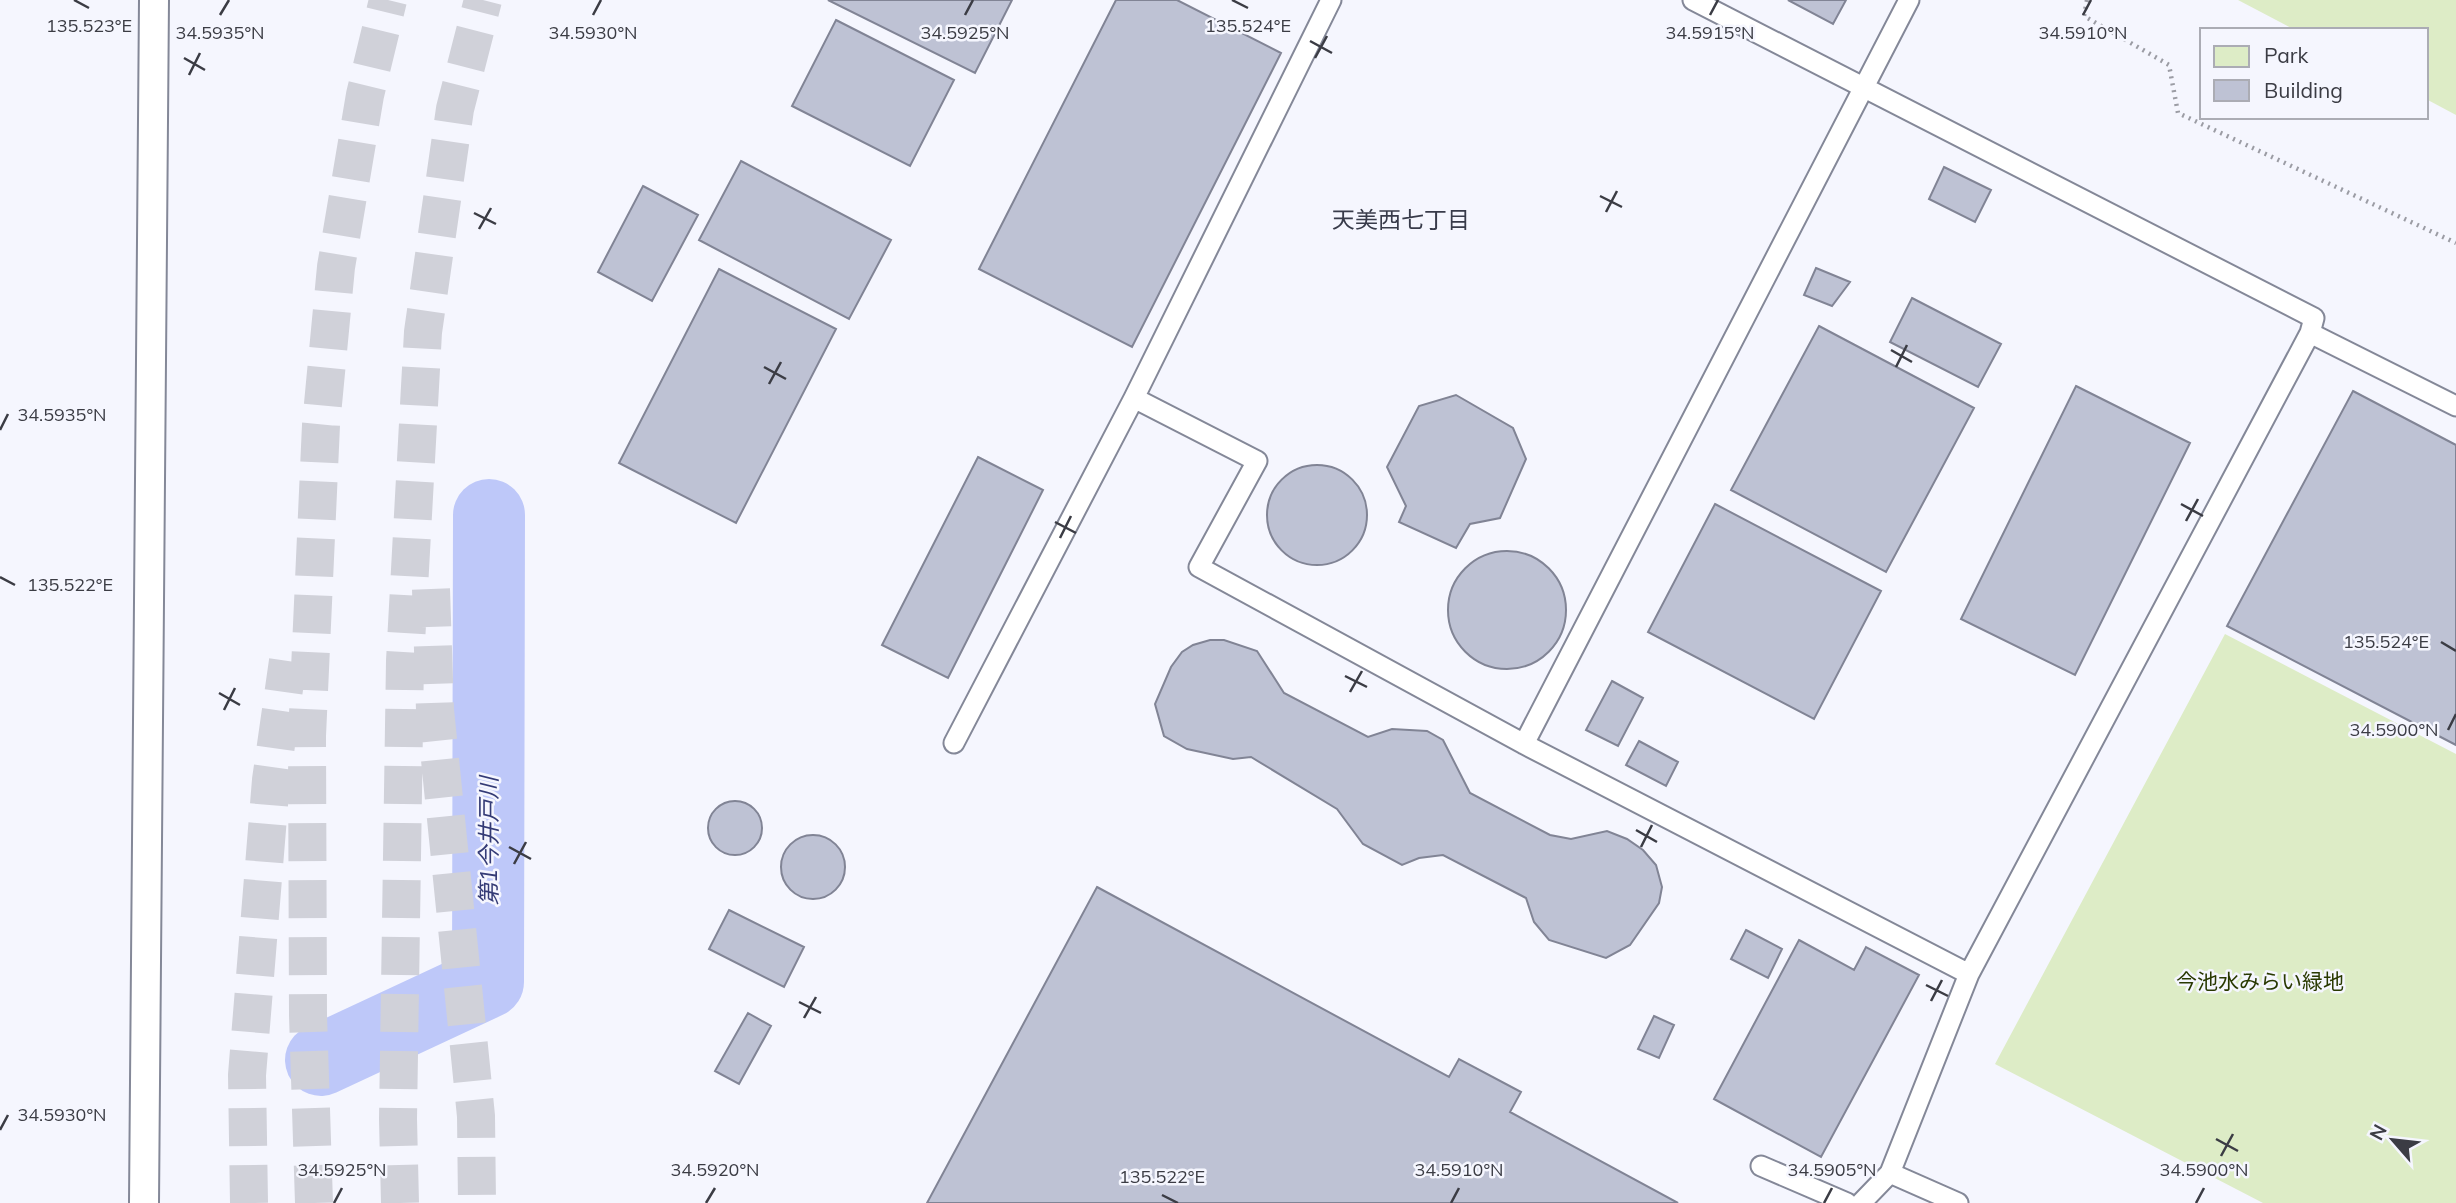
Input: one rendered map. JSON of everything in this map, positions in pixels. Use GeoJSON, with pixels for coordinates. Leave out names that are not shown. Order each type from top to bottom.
{"type":"FeatureCollection","features":[{"type":"Feature","properties":{"kind":"street"},"geometry":{"type":"LineString","coordinates":[[144,1203],[154,0]]}},
{"type":"Feature","properties":{"kind":"lane"},"geometry":{"type":"LineString","coordinates":[[954,743],[1134,398],[1331,0]]}},
{"type":"Feature","properties":{"kind":"lane"},"geometry":{"type":"LineString","coordinates":[[1693,0],[2315,318],[2310,333],[1969,974],[1890,1173],[1861,1203]]}},
{"type":"Feature","properties":{"kind":"lane"},"geometry":{"type":"LineString","coordinates":[[1524,744],[1909,0]]}},
{"type":"Feature","properties":{"kind":"lane"},"geometry":{"type":"LineString","coordinates":[[2310,333],[2456,406]]}},
{"type":"Feature","properties":{"kind":"lane"},"geometry":{"type":"LineString","coordinates":[[1134,398],[1257,461],[1199,567],[1524,744],[1969,974]]}},
{"type":"Feature","properties":{"kind":"lane"},"geometry":{"type":"LineString","coordinates":[[1761,1166],[1847,1203]]}},
{"type":"Feature","properties":{"kind":"lane"},"geometry":{"type":"LineString","coordinates":[[1890,1173],[1958,1203]]}},
{"type":"Feature","properties":{"kind":"path"},"geometry":{"type":"LineString","coordinates":[[2087,0],[2084,16],[2169,65],[2178,113],[2456,243]]}},
{"type":"Feature","properties":{"kind":"green space"},"geometry":{"type":"Polygon","coordinates":[[[2238,0],[2456,0],[2456,115],[2428,100],[2428,28],[2291,28],[2238,0]]]}},
{"type":"Feature","properties":{"kind":"green space","name":"今池水みらい緑地"},"geometry":{"type":"Polygon","coordinates":[[[2225,634],[2456,754],[2456,1203],[2263,1203],[1995,1064],[2225,634]]]}},
{"type":"Feature","properties":{"kind":"building"},"geometry":{"type":"Polygon","coordinates":[[[828,0],[1012,0],[975,73],[828,0]]]}},
{"type":"Feature","properties":{"kind":"building"},"geometry":{"type":"Polygon","coordinates":[[[1116,0],[1177,0],[1281,53],[1132,347],[979,269],[1116,0]]]}},
{"type":"Feature","properties":{"kind":"building"},"geometry":{"type":"Polygon","coordinates":[[[1788,0],[1846,0],[1833,24],[1788,0]]]}},
{"type":"Feature","properties":{"kind":"building"},"geometry":{"type":"Polygon","coordinates":[[[836,20],[954,80],[910,166],[792,106],[836,20]]]}},
{"type":"Feature","properties":{"kind":"building"},"geometry":{"type":"Polygon","coordinates":[[[741,161],[891,240],[849,319],[699,240],[741,161]]]}},
{"type":"Feature","properties":{"kind":"building"},"geometry":{"type":"Polygon","coordinates":[[[1944,167],[1991,190],[1975,222],[1929,199],[1944,167]]]}},
{"type":"Feature","properties":{"kind":"building"},"geometry":{"type":"Polygon","coordinates":[[[643,186],[698,215],[652,301],[598,272],[643,186]]]}},
{"type":"Feature","properties":{"kind":"building"},"geometry":{"type":"Polygon","coordinates":[[[1816,268],[1850,282],[1832,306],[1804,295],[1816,268]]]}},
{"type":"Feature","properties":{"kind":"building"},"geometry":{"type":"Polygon","coordinates":[[[719,269],[836,329],[736,523],[619,463],[719,269]]]}},
{"type":"Feature","properties":{"kind":"building"},"geometry":{"type":"Polygon","coordinates":[[[1912,298],[2001,344],[1978,387],[1890,342],[1912,298]]]}},
{"type":"Feature","properties":{"kind":"building"},"geometry":{"type":"Polygon","coordinates":[[[1819,326],[1974,408],[1886,572],[1731,490],[1819,326]]]}},
{"type":"Feature","properties":{"kind":"building"},"geometry":{"type":"Polygon","coordinates":[[[2076,386],[2190,443],[2075,675],[1961,619],[2076,386]]]}},
{"type":"Feature","properties":{"kind":"building"},"geometry":{"type":"Polygon","coordinates":[[[2353,391],[2456,445],[2456,745],[2227,626],[2353,391]]]}},
{"type":"Feature","properties":{"kind":"building"},"geometry":{"type":"Polygon","coordinates":[[[1456,395],[1513,428],[1526,459],[1500,518],[1470,524],[1456,548],[1399,522],[1406,506],[1387,467],[1419,406],[1456,395]]]}},
{"type":"Feature","properties":{"kind":"building"},"geometry":{"type":"Polygon","coordinates":[[[978,457],[1043,490],[948,678],[882,645],[978,457]]]}},
{"type":"Feature","properties":{"kind":"building"},"geometry":{"type":"Polygon","coordinates":[[[1317,465],[1345,473],[1359,487],[1367,515],[1359,543],[1345,557],[1317,565],[1289,557],[1275,543],[1267,515],[1275,487],[1289,473],[1317,465]]]}},
{"type":"Feature","properties":{"kind":"building"},"geometry":{"type":"Polygon","coordinates":[[[1715,504],[1881,591],[1814,719],[1648,632],[1715,504]]]}},
{"type":"Feature","properties":{"kind":"building"},"geometry":{"type":"Polygon","coordinates":[[[1507,551],[1518,552],[1540,561],[1556,577],[1565,599],[1565,621],[1556,643],[1540,659],[1518,668],[1507,669],[1496,668],[1474,659],[1458,643],[1449,621],[1448,610],[1449,599],[1458,577],[1474,561],[1496,552],[1507,551]]]}},
{"type":"Feature","properties":{"kind":"building"},"geometry":{"type":"Polygon","coordinates":[[[1210,640],[1224,640],[1257,651],[1284,693],[1368,737],[1392,729],[1427,731],[1443,740],[1470,793],[1550,835],[1571,839],[1607,831],[1627,839],[1643,850],[1656,865],[1662,887],[1659,903],[1630,945],[1606,958],[1549,940],[1534,922],[1526,898],[1443,855],[1419,858],[1402,865],[1363,844],[1337,809],[1251,757],[1233,759],[1187,749],[1164,736],[1155,704],[1171,667],[1182,652],[1193,645],[1210,640]]]}},
{"type":"Feature","properties":{"kind":"building"},"geometry":{"type":"Polygon","coordinates":[[[1612,681],[1643,698],[1618,746],[1586,730],[1612,681]]]}},
{"type":"Feature","properties":{"kind":"building"},"geometry":{"type":"Polygon","coordinates":[[[1639,741],[1678,762],[1666,786],[1626,765],[1639,741]]]}},
{"type":"Feature","properties":{"kind":"building"},"geometry":{"type":"Polygon","coordinates":[[[735,801],[754,809],[762,828],[754,847],[735,855],[716,847],[708,828],[716,809],[735,801]]]}},
{"type":"Feature","properties":{"kind":"building"},"geometry":{"type":"Polygon","coordinates":[[[813,835],[836,844],[845,867],[836,890],[813,899],[790,890],[781,867],[790,844],[813,835]]]}},
{"type":"Feature","properties":{"kind":"building"},"geometry":{"type":"Polygon","coordinates":[[[1097,887],[1449,1077],[1459,1059],[1521,1092],[1510,1112],[1678,1203],[927,1203],[1097,887]]]}},
{"type":"Feature","properties":{"kind":"building"},"geometry":{"type":"Polygon","coordinates":[[[729,910],[804,947],[784,987],[709,949],[729,910]]]}},
{"type":"Feature","properties":{"kind":"building"},"geometry":{"type":"Polygon","coordinates":[[[1746,930],[1782,949],[1768,978],[1731,959],[1746,930]]]}},
{"type":"Feature","properties":{"kind":"building"},"geometry":{"type":"Polygon","coordinates":[[[1799,940],[1854,970],[1866,947],[1919,975],[1821,1157],[1714,1099],[1799,940]]]}},
{"type":"Feature","properties":{"kind":"building"},"geometry":{"type":"Polygon","coordinates":[[[748,1013],[771,1026],[739,1084],[715,1071],[748,1013]]]}},
{"type":"Feature","properties":{"kind":"building"},"geometry":{"type":"Polygon","coordinates":[[[1654,1016],[1674,1025],[1659,1058],[1638,1049],[1654,1016]]]}},
{"type":"Feature","properties":{"kind":"waterway","name":"第1今井戸川"},"geometry":{"type":"LineString","coordinates":[[321,1060],[488,982],[489,515]]}},
{"type":"Feature","properties":{"kind":"tunnel"},"geometry":{"type":"LineString","coordinates":[[314,1203],[308,1015],[307,736],[321,425],[336,267],[365,95],[388,0]]}},
{"type":"Feature","properties":{"kind":"tunnel"},"geometry":{"type":"LineString","coordinates":[[400,1203],[398,1119],[405,661],[423,332],[455,109],[483,0]]}},
{"type":"Feature","properties":{"kind":"tunnel"},"geometry":{"type":"LineString","coordinates":[[431,589],[435,710],[476,1116],[477,1203]]}},
{"type":"Feature","properties":{"kind":"tunnel"},"geometry":{"type":"LineString","coordinates":[[249,1203],[247,1075],[271,780],[288,661]]}},
{"type":"Feature","properties":{"kind":"district","name":"天美西七丁目"},"geometry":{"type":"Point","coordinates":[1401,220]}}]}
